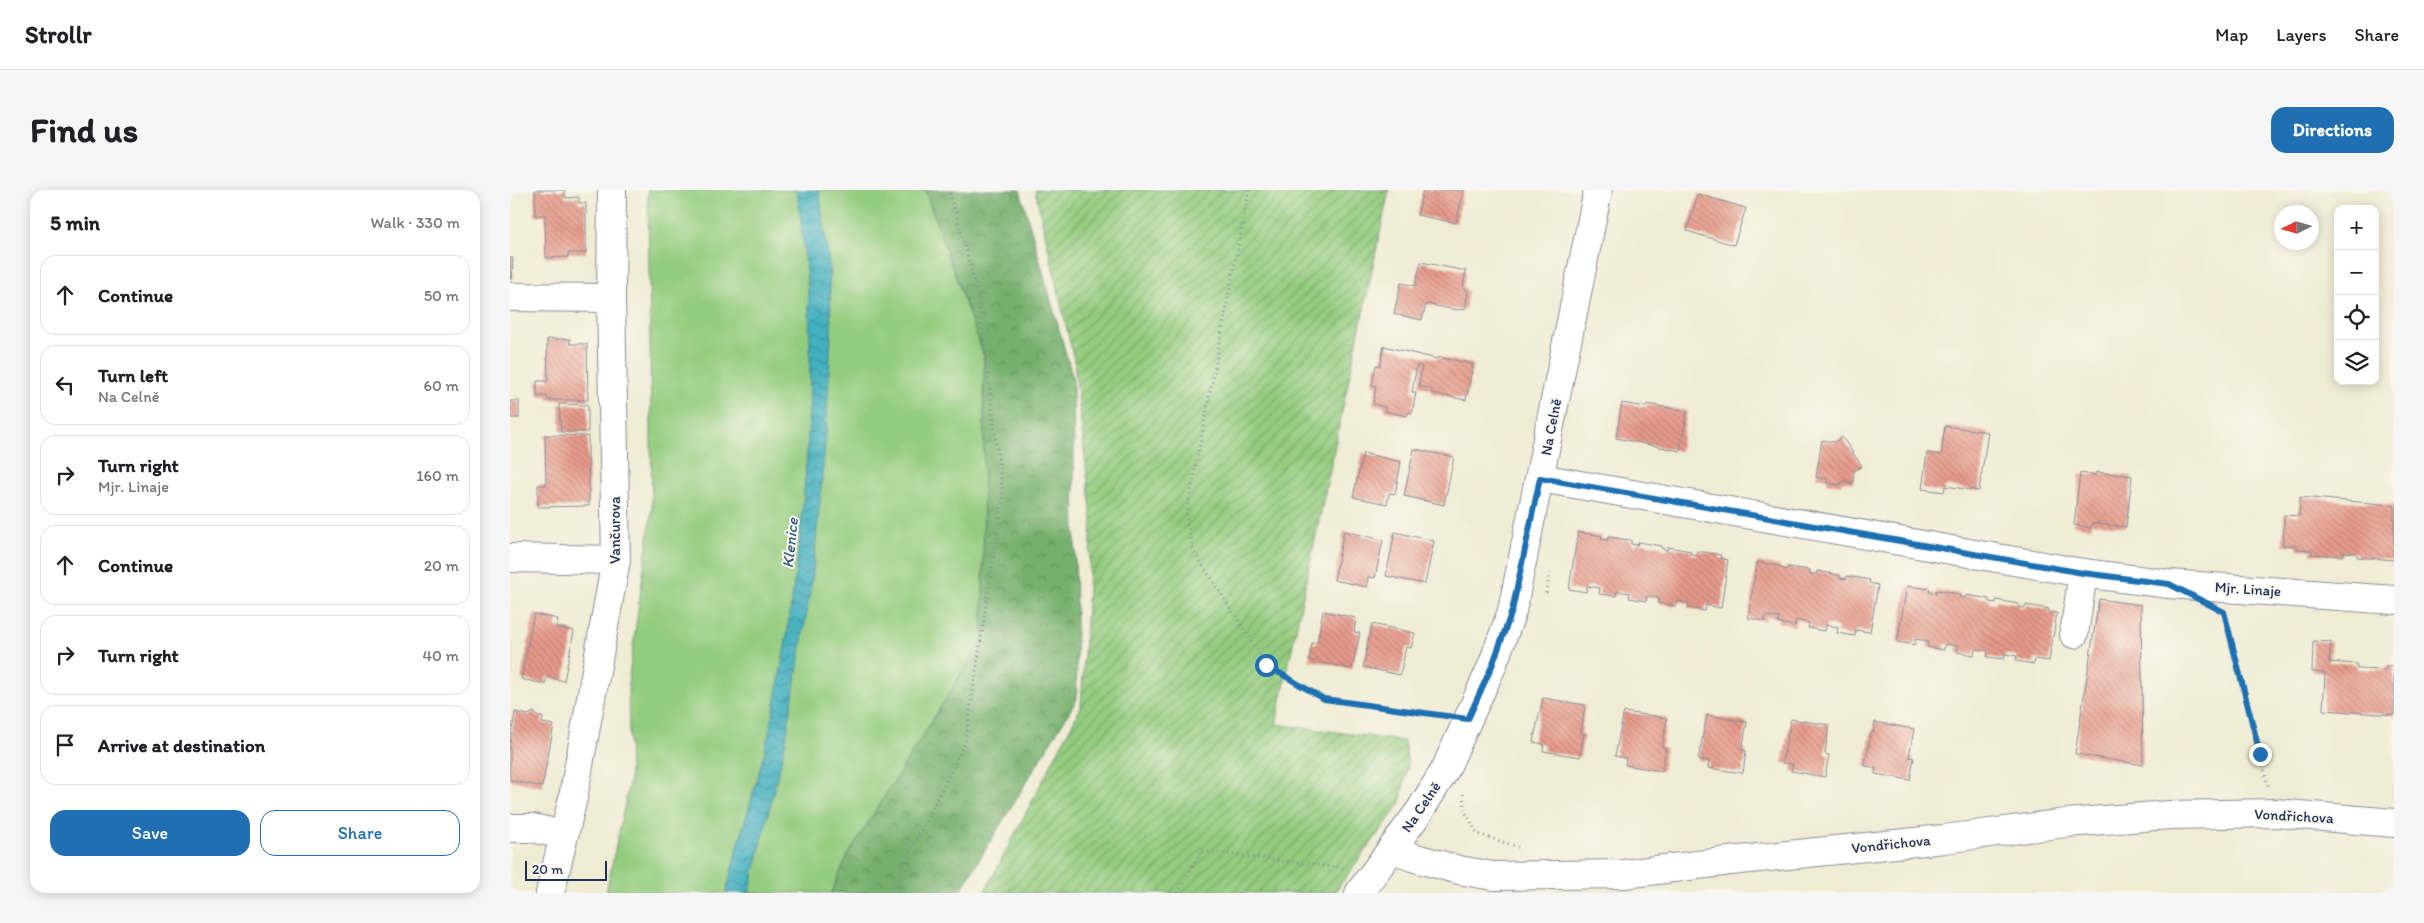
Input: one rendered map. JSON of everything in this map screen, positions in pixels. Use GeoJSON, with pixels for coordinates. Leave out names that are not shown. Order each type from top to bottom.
{"type":"FeatureCollection","features":[{"type":"Feature","properties":{"kind":"street","name":"Vančurova"},"geometry":{"type":"LineString","coordinates":[[550,893],[564,835],[616,560],[611,298],[612,190]]}},
{"type":"Feature","properties":{"kind":"street","name":"Na Celně"},"geometry":{"type":"LineString","coordinates":[[1366,882],[1419,812],[1445,770],[1492,666],[1512,611],[1598,190]]}},
{"type":"Feature","properties":{"kind":"street"},"geometry":{"type":"LineString","coordinates":[[510,297],[611,298]]}},
{"type":"Feature","properties":{"kind":"street","name":"Mjr. Linaje"},"geometry":{"type":"LineString","coordinates":[[1540,478],[2083,573],[2169,584],[2394,600]]}},
{"type":"Feature","properties":{"kind":"street"},"geometry":{"type":"LineString","coordinates":[[510,558],[616,560]]}},
{"type":"Feature","properties":{"kind":"street"},"geometry":{"type":"LineString","coordinates":[[2074,634],[2083,573]]}},
{"type":"Feature","properties":{"kind":"street","name":"Vondřichova"},"geometry":{"type":"LineString","coordinates":[[1392,848],[1412,857],[1459,870],[1493,876],[1624,884],[1730,861],[1944,839],[2066,823],[2169,815],[2276,813],[2394,823]]}},
{"type":"Feature","properties":{"kind":"street"},"geometry":{"type":"LineString","coordinates":[[510,828],[532,828],[564,835]]}},
{"type":"Feature","properties":{"kind":"path"},"geometry":{"type":"LineString","coordinates":[[890,893],[965,744],[1003,495],[977,290],[949,190]]}},
{"type":"Feature","properties":{"kind":"path"},"geometry":{"type":"LineString","coordinates":[[1248,190],[1186,517],[1194,552],[1266,665],[1324,699],[1468,719]]}},
{"type":"Feature","properties":{"kind":"path"},"geometry":{"type":"LineString","coordinates":[[2224,612],[2276,813]]}},
{"type":"Feature","properties":{"kind":"path"},"geometry":{"type":"LineString","coordinates":[[1463,793],[1465,812],[1478,834],[1520,847]]}},
{"type":"Feature","properties":{"kind":"path"},"geometry":{"type":"LineString","coordinates":[[1178,893],[1201,851],[1366,882]]}},
{"type":"Feature","properties":{"kind":"green space"},"geometry":{"type":"Polygon","coordinates":[[[648,190],[797,190],[807,279],[810,380],[806,475],[790,616],[769,733],[726,893],[606,893],[630,779],[628,683],[652,509],[648,190]]]}},
{"type":"Feature","properties":{"kind":"green space"},"geometry":{"type":"Polygon","coordinates":[[[819,190],[925,190],[984,356],[983,639],[848,855],[831,893],[749,893],[831,334],[829,267],[819,190]]]}},
{"type":"Feature","properties":{"kind":"green space"},"geometry":{"type":"Polygon","coordinates":[[[925,190],[1020,190],[1073,379],[1077,699],[959,893],[831,893],[848,855],[983,639],[984,356],[925,190]]]}},
{"type":"Feature","properties":{"kind":"green space"},"geometry":{"type":"Polygon","coordinates":[[[1035,190],[1389,190],[1276,724],[1404,741],[1408,765],[1400,804],[1334,893],[984,893],[1081,707],[1092,520],[1074,360],[1035,190]]]}},
{"type":"Feature","properties":{"kind":"water"},"geometry":{"type":"Polygon","coordinates":[[[797,190],[819,190],[829,267],[831,334],[826,435],[813,573],[785,745],[749,893],[726,893],[774,710],[790,616],[806,475],[810,333],[807,279],[797,190]]]}},
{"type":"Feature","properties":{"kind":"building"},"geometry":{"type":"Polygon","coordinates":[[[535,190],[565,190],[565,198],[579,197],[579,203],[586,203],[586,253],[568,253],[568,257],[546,258],[545,215],[535,216],[535,190]]]}},
{"type":"Feature","properties":{"kind":"building"},"geometry":{"type":"Polygon","coordinates":[[[1423,190],[1464,190],[1456,223],[1417,215],[1423,190]]]}},
{"type":"Feature","properties":{"kind":"building"},"geometry":{"type":"Polygon","coordinates":[[[1698,194],[1746,208],[1734,245],[1687,231],[1698,194]]]}},
{"type":"Feature","properties":{"kind":"building"},"geometry":{"type":"Polygon","coordinates":[[[510,258],[513,258],[512,279],[510,279],[510,258]]]}},
{"type":"Feature","properties":{"kind":"building"},"geometry":{"type":"Polygon","coordinates":[[[1421,262],[1466,271],[1463,287],[1468,292],[1465,309],[1457,310],[1426,304],[1422,320],[1394,314],[1401,283],[1415,286],[1421,262]]]}},
{"type":"Feature","properties":{"kind":"building"},"geometry":{"type":"Polygon","coordinates":[[[547,339],[570,339],[570,344],[587,344],[588,400],[548,400],[547,396],[537,396],[537,381],[548,381],[547,339]]]}},
{"type":"Feature","properties":{"kind":"building"},"geometry":{"type":"Polygon","coordinates":[[[1384,346],[1437,359],[1438,357],[1473,364],[1466,400],[1431,393],[1431,389],[1419,386],[1422,366],[1417,365],[1412,392],[1416,393],[1412,413],[1408,412],[1407,416],[1385,411],[1385,407],[1373,404],[1376,386],[1372,385],[1376,365],[1380,366],[1384,346]]]}},
{"type":"Feature","properties":{"kind":"building"},"geometry":{"type":"Polygon","coordinates":[[[510,401],[519,401],[519,418],[510,418],[510,401]]]}},
{"type":"Feature","properties":{"kind":"building"},"geometry":{"type":"Polygon","coordinates":[[[1622,403],[1646,407],[1647,404],[1687,411],[1680,451],[1616,438],[1622,403]]]}},
{"type":"Feature","properties":{"kind":"building"},"geometry":{"type":"Polygon","coordinates":[[[559,404],[588,405],[588,432],[561,432],[559,404]]]}},
{"type":"Feature","properties":{"kind":"building"},"geometry":{"type":"Polygon","coordinates":[[[1945,426],[1988,432],[1979,491],[1945,486],[1944,492],[1922,489],[1927,453],[1941,455],[1945,426]]]}},
{"type":"Feature","properties":{"kind":"building"},"geometry":{"type":"Polygon","coordinates":[[[545,435],[588,436],[589,506],[538,507],[538,485],[546,485],[545,435]]]}},
{"type":"Feature","properties":{"kind":"building"},"geometry":{"type":"Polygon","coordinates":[[[1842,437],[1862,466],[1854,471],[1853,483],[1842,481],[1841,485],[1827,483],[1827,479],[1816,477],[1822,440],[1835,442],[1842,437]]]}},
{"type":"Feature","properties":{"kind":"building"},"geometry":{"type":"Polygon","coordinates":[[[1414,449],[1454,457],[1444,505],[1404,496],[1414,449]]]}},
{"type":"Feature","properties":{"kind":"building"},"geometry":{"type":"Polygon","coordinates":[[[1363,453],[1401,462],[1395,494],[1389,493],[1387,504],[1353,497],[1363,453]]]}},
{"type":"Feature","properties":{"kind":"building"},"geometry":{"type":"Polygon","coordinates":[[[2096,472],[2132,476],[2126,527],[2092,523],[2091,528],[2074,525],[2080,473],[2095,475],[2096,472]]]}},
{"type":"Feature","properties":{"kind":"building"},"geometry":{"type":"Polygon","coordinates":[[[2300,497],[2394,505],[2394,560],[2357,557],[2357,553],[2343,552],[2343,556],[2311,554],[2312,550],[2297,549],[2297,546],[2283,545],[2284,515],[2299,516],[2300,497]]]}},
{"type":"Feature","properties":{"kind":"building"},"geometry":{"type":"Polygon","coordinates":[[[1344,531],[1383,540],[1375,578],[1368,577],[1367,587],[1334,580],[1344,531]]]}},
{"type":"Feature","properties":{"kind":"building"},"geometry":{"type":"Polygon","coordinates":[[[1395,532],[1434,541],[1425,584],[1386,576],[1395,532]]]}},
{"type":"Feature","properties":{"kind":"building"},"geometry":{"type":"Polygon","coordinates":[[[1578,532],[1602,536],[1601,539],[1608,540],[1608,537],[1631,540],[1631,544],[1637,545],[1638,542],[1661,546],[1661,548],[1667,550],[1668,547],[1691,551],[1690,554],[1697,555],[1697,551],[1721,555],[1720,558],[1728,560],[1721,608],[1706,605],[1705,611],[1688,608],[1689,603],[1677,601],[1676,606],[1658,603],[1659,598],[1647,596],[1646,601],[1629,598],[1630,593],[1617,591],[1616,596],[1599,594],[1600,588],[1587,586],[1586,592],[1569,589],[1578,532]]]}},
{"type":"Feature","properties":{"kind":"building"},"geometry":{"type":"Polygon","coordinates":[[[1757,562],[1780,566],[1780,568],[1787,570],[1787,567],[1810,570],[1810,574],[1816,574],[1817,571],[1840,575],[1840,578],[1846,579],[1847,576],[1870,580],[1869,583],[1878,585],[1870,632],[1856,630],[1855,636],[1837,633],[1838,627],[1826,625],[1825,631],[1808,628],[1809,623],[1796,620],[1795,626],[1778,623],[1779,618],[1766,616],[1765,621],[1748,618],[1757,562]]]}},
{"type":"Feature","properties":{"kind":"building"},"geometry":{"type":"Polygon","coordinates":[[[1907,586],[1930,589],[1929,592],[1936,594],[1936,590],[1960,594],[1959,597],[1966,598],[1966,595],[1989,599],[1989,602],[1996,603],[1996,600],[2019,604],[2019,607],[2025,608],[2026,605],[2049,609],[2048,612],[2057,613],[2049,661],[2035,659],[2034,664],[2016,661],[2017,656],[2005,654],[2004,659],[1987,657],[1988,651],[1975,649],[1974,655],[1957,652],[1958,646],[1945,644],[1944,650],[1927,647],[1928,641],[1915,639],[1915,645],[1897,642],[1907,586]]]}},
{"type":"Feature","properties":{"kind":"building"},"geometry":{"type":"Polygon","coordinates":[[[2099,599],[2141,605],[2143,765],[2075,754],[2099,599]]]}},
{"type":"Feature","properties":{"kind":"building"},"geometry":{"type":"Polygon","coordinates":[[[1323,611],[1356,618],[1354,632],[1360,633],[1352,669],[1309,660],[1312,643],[1317,643],[1323,611]]]}},
{"type":"Feature","properties":{"kind":"building"},"geometry":{"type":"Polygon","coordinates":[[[534,614],[558,619],[556,627],[574,631],[564,681],[547,677],[545,684],[521,679],[534,614]]]}},
{"type":"Feature","properties":{"kind":"building"},"geometry":{"type":"Polygon","coordinates":[[[1372,624],[1415,633],[1411,648],[1406,647],[1400,675],[1363,667],[1372,624]]]}},
{"type":"Feature","properties":{"kind":"building"},"geometry":{"type":"Polygon","coordinates":[[[2313,641],[2331,642],[2329,662],[2357,664],[2357,669],[2385,670],[2386,666],[2394,666],[2394,715],[2323,710],[2325,673],[2312,672],[2313,641]]]}},
{"type":"Feature","properties":{"kind":"building"},"geometry":{"type":"Polygon","coordinates":[[[1543,698],[1585,705],[1581,734],[1584,734],[1580,757],[1543,751],[1544,744],[1533,742],[1543,698]]]}},
{"type":"Feature","properties":{"kind":"building"},"geometry":{"type":"Polygon","coordinates":[[[515,712],[528,715],[534,712],[538,717],[543,717],[542,723],[554,725],[542,787],[510,780],[510,743],[515,712]]]}},
{"type":"Feature","properties":{"kind":"building"},"geometry":{"type":"Polygon","coordinates":[[[1624,712],[1667,718],[1662,747],[1666,748],[1662,771],[1625,765],[1626,758],[1615,756],[1624,712]]]}},
{"type":"Feature","properties":{"kind":"building"},"geometry":{"type":"Polygon","coordinates":[[[1707,715],[1747,722],[1742,750],[1746,751],[1743,773],[1708,768],[1709,761],[1698,760],[1707,715]]]}},
{"type":"Feature","properties":{"kind":"building"},"geometry":{"type":"Polygon","coordinates":[[[1791,719],[1829,725],[1825,754],[1829,755],[1825,777],[1791,771],[1793,764],[1782,763],[1791,719]]]}},
{"type":"Feature","properties":{"kind":"building"},"geometry":{"type":"Polygon","coordinates":[[[1875,722],[1914,729],[1909,757],[1914,758],[1910,780],[1875,774],[1876,768],[1865,766],[1871,732],[1873,733],[1875,722]]]}},
{"type":"Feature","properties":{"kind":"route"},"geometry":{"type":"LineString","coordinates":[[1266,665],[1324,699],[1468,719],[1492,666],[1512,611],[1540,478],[2083,573],[2169,584],[2224,612],[2260,754]]}},
{"type":"Feature","properties":{"kind":"water label","name":"Klenice"},"geometry":{"type":"Point","coordinates":[790,543]}}]}
